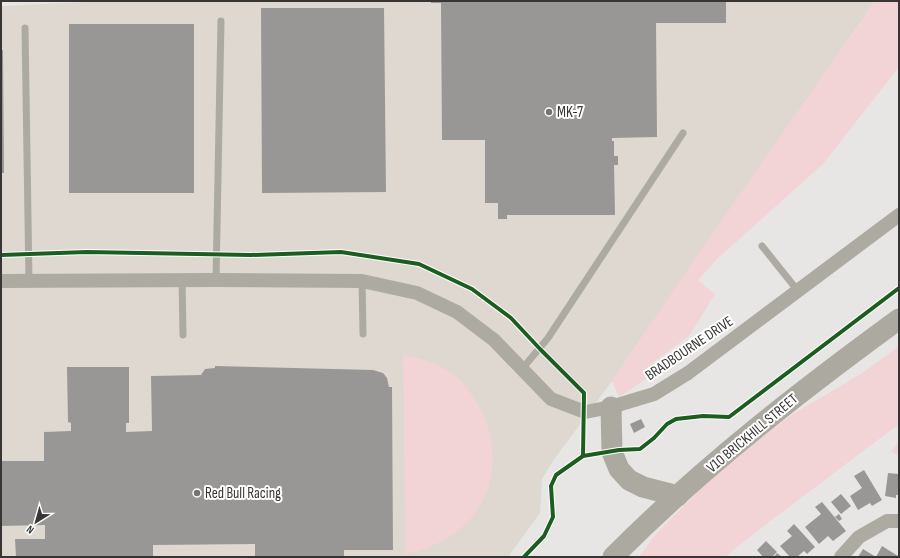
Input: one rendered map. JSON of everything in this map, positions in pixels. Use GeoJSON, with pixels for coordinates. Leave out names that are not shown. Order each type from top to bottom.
{"type":"FeatureCollection","features":[{"type":"Feature","properties":{"kind":"street","name":"BRADBOURNE DRIVE"},"geometry":{"type":"LineString","coordinates":[[1,281],[216,280],[362,282],[417,293],[457,312],[494,340],[551,399],[584,412],[611,407],[654,394],[688,373],[899,215]]}},
{"type":"Feature","properties":{"kind":"street","name":"V10 BRICKHILL STREET"},"geometry":{"type":"LineString","coordinates":[[613,557],[647,522],[751,433],[838,364],[899,319]]}},
{"type":"Feature","properties":{"kind":"street"},"geometry":{"type":"LineString","coordinates":[[611,407],[612,452],[619,469],[629,480],[643,487],[678,496]]}},
{"type":"Feature","properties":{"kind":"street"},"geometry":{"type":"LineString","coordinates":[[841,557],[859,538],[887,521],[899,521]]}},
{"type":"Feature","properties":{"kind":"street"},"geometry":{"type":"LineString","coordinates":[[634,557],[647,522]]}},
{"type":"Feature","properties":{"kind":"lane"},"geometry":{"type":"LineString","coordinates":[[216,280],[221,21]]}},
{"type":"Feature","properties":{"kind":"lane"},"geometry":{"type":"LineString","coordinates":[[25,28],[29,281]]}},
{"type":"Feature","properties":{"kind":"lane"},"geometry":{"type":"LineString","coordinates":[[522,369],[548,338],[683,133]]}},
{"type":"Feature","properties":{"kind":"lane"},"geometry":{"type":"LineString","coordinates":[[762,246],[798,291]]}},
{"type":"Feature","properties":{"kind":"lane"},"geometry":{"type":"LineString","coordinates":[[182,280],[183,335]]}},
{"type":"Feature","properties":{"kind":"lane"},"geometry":{"type":"LineString","coordinates":[[362,282],[363,334]]}},
{"type":"Feature","properties":{"kind":"shaded area"},"geometry":{"type":"Polygon","coordinates":[[[105,1],[875,1],[612,381],[553,461],[542,479],[540,513],[508,557],[1,557],[1,6],[105,1]]]}},
{"type":"Feature","properties":{"kind":"shaded area"},"geometry":{"type":"Polygon","coordinates":[[[875,1],[899,1],[899,67],[823,164],[717,259],[698,280],[715,294],[690,335],[654,362],[652,375],[619,397],[612,381],[703,247],[875,1]]]}},
{"type":"Feature","properties":{"kind":"shaded area"},"geometry":{"type":"Polygon","coordinates":[[[899,346],[899,424],[725,557],[639,557],[656,534],[716,473],[749,445],[793,414],[864,372],[899,346]]]}},
{"type":"Feature","properties":{"kind":"shaded area"},"geometry":{"type":"Polygon","coordinates":[[[405,355],[439,366],[461,381],[478,405],[483,415],[490,436],[492,448],[492,468],[489,487],[471,518],[443,541],[425,549],[406,554],[403,356],[405,355]]]}},
{"type":"Feature","properties":{"kind":"shaded area"},"geometry":{"type":"Polygon","coordinates":[[[899,441],[899,456],[891,452],[899,441]]]}},
{"type":"Feature","properties":{"kind":"building","name":"MK-7"},"geometry":{"type":"Polygon","coordinates":[[[431,1],[726,1],[726,23],[656,23],[657,137],[612,138],[612,141],[614,141],[614,156],[618,156],[618,165],[614,165],[615,215],[507,215],[507,219],[498,219],[498,203],[485,203],[485,140],[442,140],[441,3],[431,3],[431,1]]]}},
{"type":"Feature","properties":{"kind":"building"},"geometry":{"type":"Polygon","coordinates":[[[261,8],[384,8],[386,192],[262,193],[261,8]]]}},
{"type":"Feature","properties":{"kind":"building"},"geometry":{"type":"Polygon","coordinates":[[[69,24],[194,24],[194,193],[69,193],[69,24]]]}},
{"type":"Feature","properties":{"kind":"building"},"geometry":{"type":"Polygon","coordinates":[[[1,50],[3,50],[4,173],[1,173],[1,50]]]}},
{"type":"Feature","properties":{"kind":"building","name":"Red Bull Racing"},"geometry":{"type":"Polygon","coordinates":[[[215,366],[373,370],[383,373],[387,378],[389,387],[392,387],[393,550],[344,550],[344,557],[255,557],[255,544],[153,545],[153,557],[16,557],[15,539],[45,539],[45,525],[1,526],[1,461],[44,461],[44,432],[71,431],[71,423],[68,422],[67,367],[129,367],[129,423],[126,423],[126,432],[152,431],[151,376],[201,375],[205,369],[215,368],[215,366]]]}},
{"type":"Feature","properties":{"kind":"building"},"geometry":{"type":"Polygon","coordinates":[[[641,419],[645,427],[634,433],[630,424],[641,419]]]}},
{"type":"Feature","properties":{"kind":"building"},"geometry":{"type":"Polygon","coordinates":[[[864,470],[882,500],[872,506],[870,503],[858,510],[850,496],[862,488],[854,476],[864,470]]]}},
{"type":"Feature","properties":{"kind":"building"},"geometry":{"type":"Polygon","coordinates":[[[888,473],[899,474],[899,495],[896,495],[896,498],[885,496],[888,473]]]}},
{"type":"Feature","properties":{"kind":"building"},"geometry":{"type":"Polygon","coordinates":[[[841,494],[851,506],[841,514],[831,502],[841,494]]]}},
{"type":"Feature","properties":{"kind":"building"},"geometry":{"type":"Polygon","coordinates":[[[822,502],[846,531],[833,541],[828,536],[819,544],[805,527],[821,514],[815,507],[822,502]]]}},
{"type":"Feature","properties":{"kind":"building"},"geometry":{"type":"Polygon","coordinates":[[[839,514],[842,519],[839,521],[835,517],[839,514]]]}},
{"type":"Feature","properties":{"kind":"building"},"geometry":{"type":"Polygon","coordinates":[[[794,524],[815,547],[807,554],[804,551],[797,557],[790,557],[780,546],[792,536],[787,531],[794,524]]]}},
{"type":"Feature","properties":{"kind":"building"},"geometry":{"type":"Polygon","coordinates":[[[766,541],[777,552],[772,557],[763,557],[757,550],[766,541]]]}},
{"type":"Feature","properties":{"kind":"building"},"geometry":{"type":"Polygon","coordinates":[[[882,546],[898,556],[897,557],[876,557],[882,546]]]}},
{"type":"Feature","properties":{"kind":"building"},"geometry":{"type":"Polygon","coordinates":[[[863,549],[876,557],[858,557],[863,549]]]}},
{"type":"Feature","properties":{"kind":"building"},"geometry":{"type":"Polygon","coordinates":[[[777,553],[782,557],[774,557],[777,553]]]}},
{"type":"Feature","properties":{"kind":"cycle path"},"geometry":{"type":"LineString","coordinates":[[1,255],[87,252],[251,255],[341,252],[419,264],[472,289],[511,318],[584,393],[583,456]]}},
{"type":"Feature","properties":{"kind":"cycle path"},"geometry":{"type":"LineString","coordinates":[[524,557],[544,536],[553,517],[551,486],[556,475],[583,456],[619,450],[640,449],[654,438],[667,424],[676,419],[703,416],[729,417],[899,288]]}},
{"type":"Feature","properties":{"kind":"place","name":"MK-7"},"geometry":{"type":"Point","coordinates":[549,112]}},
{"type":"Feature","properties":{"kind":"place","name":"Red Bull Racing"},"geometry":{"type":"Point","coordinates":[197,493]}}]}
